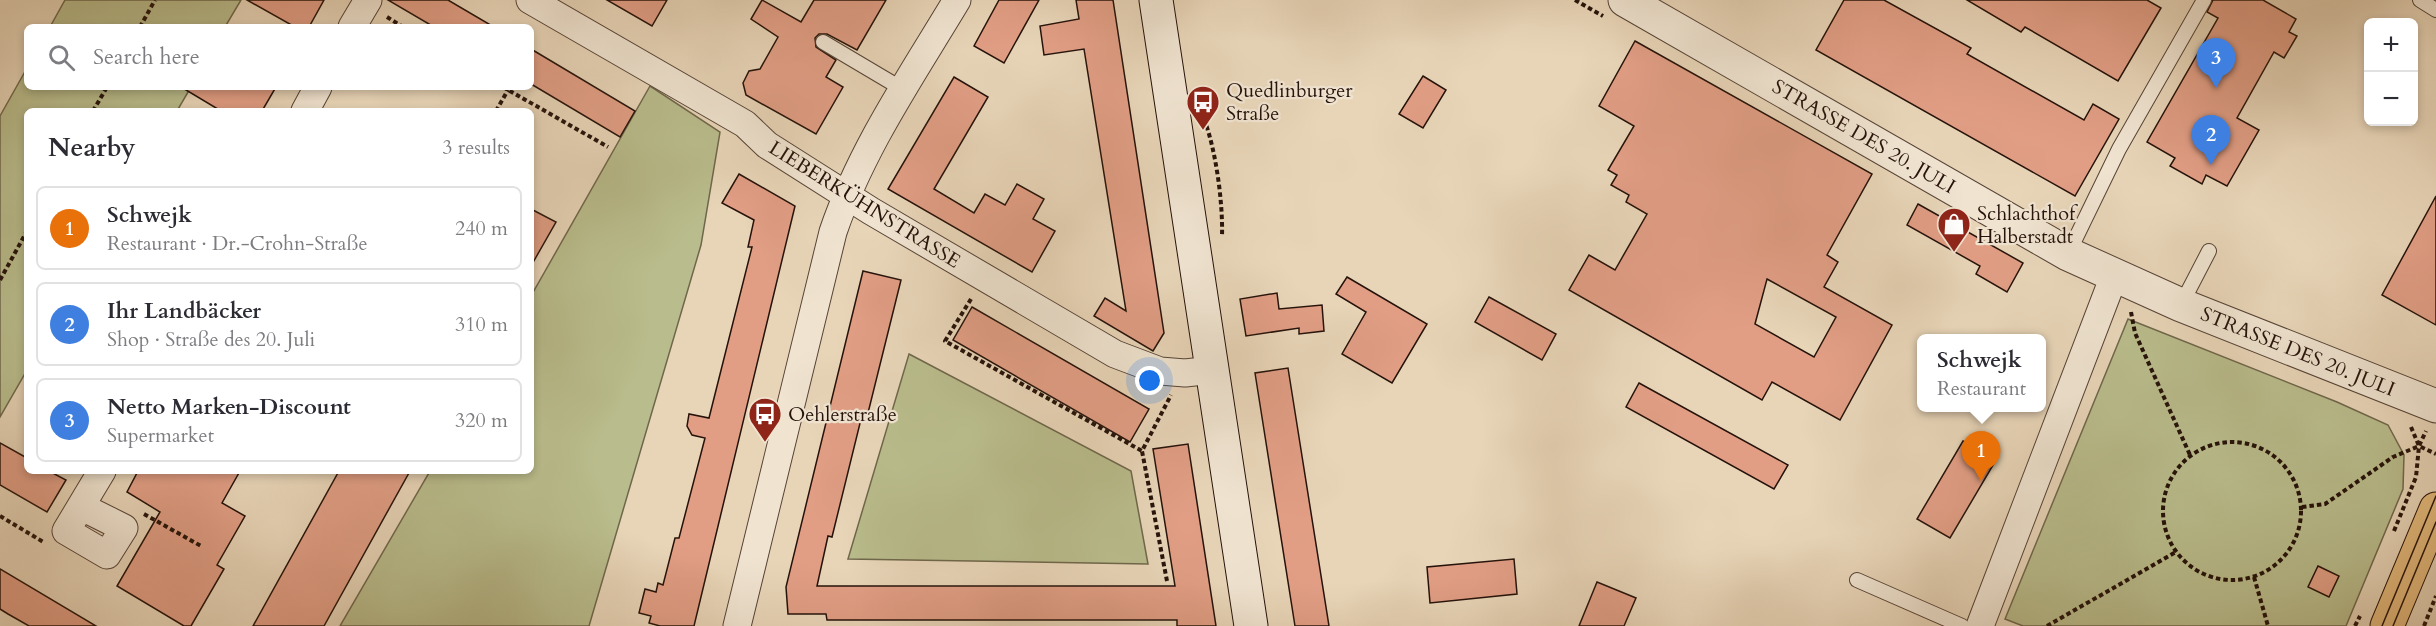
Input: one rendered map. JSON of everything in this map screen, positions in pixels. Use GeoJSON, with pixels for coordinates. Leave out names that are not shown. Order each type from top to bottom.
{"type":"FeatureCollection","features":[{"type":"Feature","properties":{"kind":"main road"},"geometry":{"type":"LineString","coordinates":[[2374,620],[2436,509]]}},
{"type":"Feature","properties":{"kind":"street"},"geometry":{"type":"LineString","coordinates":[[354,24],[368,0]]}},
{"type":"Feature","properties":{"kind":"street","name":"LIEBERKÜHNSTRASSE"},"geometry":{"type":"LineString","coordinates":[[530,0],[745,124],[767,145],[984,278],[1115,354],[1160,371],[1198,371]]}},
{"type":"Feature","properties":{"kind":"street"},"geometry":{"type":"LineString","coordinates":[[737,626],[833,231],[846,194],[903,90],[957,0]]}},
{"type":"Feature","properties":{"kind":"street"},"geometry":{"type":"LineString","coordinates":[[1155,0],[1198,371],[1251,626]]}},
{"type":"Feature","properties":{"kind":"street","name":"STRASSE DES 20. JULI"},"geometry":{"type":"LineString","coordinates":[[1625,0],[2068,254],[2432,416]]}},
{"type":"Feature","properties":{"kind":"street"},"geometry":{"type":"LineString","coordinates":[[307,108],[316,90]]}},
{"type":"Feature","properties":{"kind":"street"},"geometry":{"type":"LineString","coordinates":[[1980,626],[2114,276]]}},
{"type":"Feature","properties":{"kind":"street"},"geometry":{"type":"LineString","coordinates":[[82,507],[124,528],[107,555],[66,531],[100,474]]}},
{"type":"Feature","properties":{"kind":"lane"},"geometry":{"type":"LineString","coordinates":[[2068,254],[2119,149],[2204,0]]}},
{"type":"Feature","properties":{"kind":"lane"},"geometry":{"type":"LineString","coordinates":[[2420,0],[2436,10]]}},
{"type":"Feature","properties":{"kind":"lane"},"geometry":{"type":"LineString","coordinates":[[823,42],[903,90]]}},
{"type":"Feature","properties":{"kind":"lane"},"geometry":{"type":"LineString","coordinates":[[2181,305],[2209,250]]}},
{"type":"Feature","properties":{"kind":"lane"},"geometry":{"type":"LineString","coordinates":[[1857,580],[1962,626]]}},
{"type":"Feature","properties":{"kind":"path"},"geometry":{"type":"LineString","coordinates":[[142,24],[155,0]]}},
{"type":"Feature","properties":{"kind":"path"},"geometry":{"type":"LineString","coordinates":[[95,108],[105,90]]}},
{"type":"Feature","properties":{"kind":"path"},"geometry":{"type":"LineString","coordinates":[[498,108],[508,90],[608,147]]}},
{"type":"Feature","properties":{"kind":"path"},"geometry":{"type":"LineString","coordinates":[[0,280],[24,236]]}},
{"type":"Feature","properties":{"kind":"path"},"geometry":{"type":"LineString","coordinates":[[984,278],[945,341],[1142,451]]}},
{"type":"Feature","properties":{"kind":"path"},"geometry":{"type":"LineString","coordinates":[[2130,310],[2135,333],[2190,455]]}},
{"type":"Feature","properties":{"kind":"path"},"geometry":{"type":"LineString","coordinates":[[1167,581],[1142,451],[1198,371]]}},
{"type":"Feature","properties":{"kind":"path"},"geometry":{"type":"LineString","coordinates":[[2391,539],[2416,477],[2419,446],[2432,416]]}},
{"type":"Feature","properties":{"kind":"path"},"geometry":{"type":"LineString","coordinates":[[2227,441],[2259,447],[2279,460],[2291,474],[2302,507],[2300,525],[2291,547],[2275,565],[2254,577],[2240,579],[2216,578],[2194,569],[2176,552],[2163,520],[2164,496],[2174,473],[2190,455],[2204,447],[2227,441]]}},
{"type":"Feature","properties":{"kind":"path"},"geometry":{"type":"LineString","coordinates":[[2302,507],[2325,504],[2393,457],[2419,446]]}},
{"type":"Feature","properties":{"kind":"path"},"geometry":{"type":"LineString","coordinates":[[0,516],[45,543],[66,531]]}},
{"type":"Feature","properties":{"kind":"path"},"geometry":{"type":"LineString","coordinates":[[2047,626],[2176,552]]}},
{"type":"Feature","properties":{"kind":"path"},"geometry":{"type":"LineString","coordinates":[[2254,577],[2268,626]]}},
{"type":"Feature","properties":{"kind":"path"},"geometry":{"type":"LineString","coordinates":[[2424,626],[2436,596]]}},
{"type":"Feature","properties":{"kind":"path"},"geometry":{"type":"LineString","coordinates":[[2355,626],[2374,620]]}},
{"type":"Feature","properties":{"kind":"green space"},"geometry":{"type":"Polygon","coordinates":[[[65,0],[241,0],[227,24],[52,24],[65,0]]]}},
{"type":"Feature","properties":{"kind":"green space"},"geometry":{"type":"Polygon","coordinates":[[[24,73],[24,90],[189,90],[179,108],[24,108],[24,375],[0,417],[0,116],[24,73]]]}},
{"type":"Feature","properties":{"kind":"green space"},"geometry":{"type":"Polygon","coordinates":[[[650,86],[720,132],[701,245],[589,626],[340,626],[428,474],[534,474],[534,291],[650,86]]]}},
{"type":"Feature","properties":{"kind":"green space"},"geometry":{"type":"Polygon","coordinates":[[[2128,319],[2337,402],[2388,425],[2404,455],[2403,489],[2346,626],[2023,626],[2005,619],[2128,319]]]}},
{"type":"Feature","properties":{"kind":"green space"},"geometry":{"type":"Polygon","coordinates":[[[909,354],[1131,471],[1148,564],[848,559],[909,354]]]}},
{"type":"Feature","properties":{"kind":"building"},"geometry":{"type":"Polygon","coordinates":[[[247,0],[324,0],[311,24],[290,24],[247,0]]]}},
{"type":"Feature","properties":{"kind":"building"},"geometry":{"type":"Polygon","coordinates":[[[388,0],[448,0],[489,24],[429,24],[388,0]]]}},
{"type":"Feature","properties":{"kind":"building"},"geometry":{"type":"Polygon","coordinates":[[[607,0],[667,0],[652,26],[607,0]]]}},
{"type":"Feature","properties":{"kind":"building"},"geometry":{"type":"Polygon","coordinates":[[[762,0],[801,22],[814,0],[886,0],[857,50],[827,34],[819,34],[815,38],[816,47],[836,60],[826,77],[843,87],[816,134],[746,95],[743,83],[749,71],[760,69],[778,37],[751,19],[762,0]]]}},
{"type":"Feature","properties":{"kind":"building"},"geometry":{"type":"Polygon","coordinates":[[[999,0],[1039,0],[1004,63],[974,46],[999,0]]]}},
{"type":"Feature","properties":{"kind":"building"},"geometry":{"type":"Polygon","coordinates":[[[1076,0],[1113,0],[1164,333],[1153,351],[1094,316],[1105,298],[1126,311],[1084,49],[1044,55],[1040,26],[1079,19],[1076,0]]]}},
{"type":"Feature","properties":{"kind":"building"},"geometry":{"type":"Polygon","coordinates":[[[1844,0],[1884,0],[1971,48],[1967,54],[2084,120],[2093,104],[2119,119],[2075,196],[1816,50],[1844,0]]]}},
{"type":"Feature","properties":{"kind":"building"},"geometry":{"type":"Polygon","coordinates":[[[1967,0],[2147,0],[2161,8],[2118,81],[2025,27],[2021,32],[1967,0]]]}},
{"type":"Feature","properties":{"kind":"building"},"geometry":{"type":"Polygon","coordinates":[[[2213,0],[2263,0],[2296,19],[2289,32],[2297,36],[2284,58],[2274,52],[2237,118],[2259,130],[2227,186],[2206,175],[2202,184],[2170,166],[2175,158],[2147,142],[2218,18],[2207,12],[2213,0]]]}},
{"type":"Feature","properties":{"kind":"building"},"geometry":{"type":"Polygon","coordinates":[[[1635,41],[1872,174],[1827,255],[1838,262],[1824,287],[1892,325],[1840,420],[1772,382],[1762,400],[1569,290],[1589,255],[1615,270],[1647,214],[1626,202],[1629,195],[1611,185],[1617,175],[1608,170],[1634,126],[1599,106],[1635,41]],[[1767,279],[1755,324],[1814,357],[1836,317],[1767,279]]]}},
{"type":"Feature","properties":{"kind":"building"},"geometry":{"type":"Polygon","coordinates":[[[534,51],[635,111],[620,137],[534,86],[534,51]]]}},
{"type":"Feature","properties":{"kind":"building"},"geometry":{"type":"Polygon","coordinates":[[[1423,76],[1446,90],[1423,128],[1399,114],[1423,76]]]}},
{"type":"Feature","properties":{"kind":"building"},"geometry":{"type":"Polygon","coordinates":[[[954,77],[988,97],[934,189],[974,213],[985,194],[1005,205],[1017,184],[1044,199],[1033,219],[1055,231],[1032,272],[888,189],[954,77]]]}},
{"type":"Feature","properties":{"kind":"building"},"geometry":{"type":"Polygon","coordinates":[[[186,90],[274,90],[264,108],[216,108],[186,90]]]}},
{"type":"Feature","properties":{"kind":"building"},"geometry":{"type":"Polygon","coordinates":[[[739,174],[795,206],[694,626],[660,626],[649,623],[651,616],[639,613],[645,589],[656,592],[658,583],[663,585],[675,538],[679,538],[705,438],[692,435],[687,426],[689,414],[709,418],[752,247],[748,247],[754,220],[722,203],[739,174]]]}},
{"type":"Feature","properties":{"kind":"building"},"geometry":{"type":"Polygon","coordinates":[[[2436,196],[2436,325],[2382,295],[2436,196]]]}},
{"type":"Feature","properties":{"kind":"building"},"geometry":{"type":"Polygon","coordinates":[[[1918,204],[2023,263],[2007,292],[1976,274],[1980,266],[1907,225],[1918,204]]]}},
{"type":"Feature","properties":{"kind":"building"},"geometry":{"type":"Polygon","coordinates":[[[534,211],[556,222],[534,261],[534,211]]]}},
{"type":"Feature","properties":{"kind":"building"},"geometry":{"type":"Polygon","coordinates":[[[863,271],[901,280],[868,413],[863,411],[832,537],[828,536],[817,586],[1175,586],[1153,449],[1188,444],[1216,626],[1177,626],[1177,620],[827,620],[826,614],[788,614],[786,587],[863,271]]]}},
{"type":"Feature","properties":{"kind":"building"},"geometry":{"type":"Polygon","coordinates":[[[1347,277],[1427,324],[1392,383],[1342,354],[1366,312],[1336,294],[1347,277]]]}},
{"type":"Feature","properties":{"kind":"building"},"geometry":{"type":"Polygon","coordinates":[[[1277,293],[1279,309],[1322,305],[1324,331],[1299,334],[1299,328],[1246,336],[1240,299],[1277,293]]]}},
{"type":"Feature","properties":{"kind":"building"},"geometry":{"type":"Polygon","coordinates":[[[1489,297],[1556,334],[1542,360],[1475,322],[1489,297]]]}},
{"type":"Feature","properties":{"kind":"building"},"geometry":{"type":"Polygon","coordinates":[[[972,307],[1149,409],[1130,442],[953,340],[972,307]]]}},
{"type":"Feature","properties":{"kind":"building"},"geometry":{"type":"Polygon","coordinates":[[[1288,368],[1329,626],[1295,626],[1255,373],[1288,368]]]}},
{"type":"Feature","properties":{"kind":"building"},"geometry":{"type":"Polygon","coordinates":[[[1639,383],[1788,465],[1774,489],[1626,407],[1639,383]]]}},
{"type":"Feature","properties":{"kind":"building"},"geometry":{"type":"Polygon","coordinates":[[[1963,441],[1996,460],[1950,538],[1917,519],[1963,441]]]}},
{"type":"Feature","properties":{"kind":"building"},"geometry":{"type":"Polygon","coordinates":[[[0,443],[24,456],[24,474],[55,474],[66,480],[47,512],[0,485],[0,443]]]}},
{"type":"Feature","properties":{"kind":"building"},"geometry":{"type":"Polygon","coordinates":[[[136,474],[238,474],[222,503],[245,516],[217,565],[224,569],[191,626],[184,626],[117,586],[160,512],[127,492],[136,474]]]}},
{"type":"Feature","properties":{"kind":"building"},"geometry":{"type":"Polygon","coordinates":[[[337,474],[408,474],[324,626],[253,626],[337,474]]]}},
{"type":"Feature","properties":{"kind":"building"},"geometry":{"type":"Polygon","coordinates":[[[1514,559],[1517,594],[1430,603],[1427,567],[1514,559]]]}},
{"type":"Feature","properties":{"kind":"building"},"geometry":{"type":"Polygon","coordinates":[[[2318,566],[2339,576],[2329,597],[2308,587],[2318,566]]]}},
{"type":"Feature","properties":{"kind":"building"},"geometry":{"type":"Polygon","coordinates":[[[0,569],[96,626],[29,626],[8,614],[0,609],[0,569]]]}},
{"type":"Feature","properties":{"kind":"building"},"geometry":{"type":"Polygon","coordinates":[[[1597,582],[1636,598],[1624,626],[1579,626],[1597,582]]]}},
{"type":"Feature","properties":{"kind":"tram line"},"geometry":{"type":"LineString","coordinates":[[2382,626],[2436,496]]}},
{"type":"Feature","properties":{"kind":"tram line"},"geometry":{"type":"LineString","coordinates":[[2393,626],[2436,522]]}},
{"type":"Feature","properties":{"kind":"place","name":"Netto Marken-Discount"},"geometry":{"type":"Point","coordinates":[2216,88]}},
{"type":"Feature","properties":{"kind":"place","name":"Quedlinburger Straße"},"geometry":{"type":"Point","coordinates":[1203,131]}},
{"type":"Feature","properties":{"kind":"place","name":"Ihr Landbäcker"},"geometry":{"type":"Point","coordinates":[2211,165]}},
{"type":"Feature","properties":{"kind":"place","name":"Schlachthof Halberstadt"},"geometry":{"type":"Point","coordinates":[1954,253]}},
{"type":"Feature","properties":{"kind":"place","name":"Oehlerstraße"},"geometry":{"type":"Point","coordinates":[765,443]}},
{"type":"Feature","properties":{"kind":"place","name":"Schwejk"},"geometry":{"type":"Point","coordinates":[1981,481]}}]}
